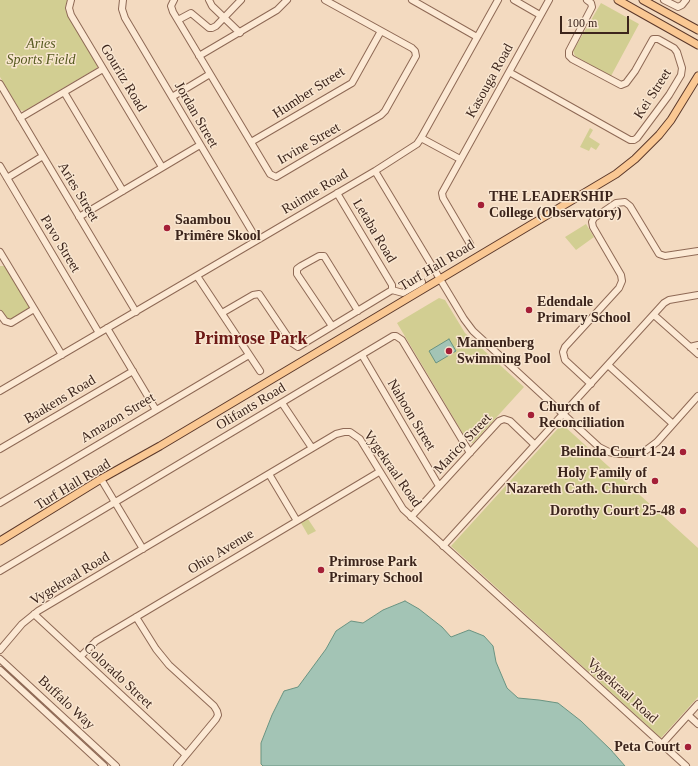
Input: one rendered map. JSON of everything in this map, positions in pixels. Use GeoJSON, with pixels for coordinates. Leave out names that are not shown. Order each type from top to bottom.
{"type":"FeatureCollection","features":[{"type":"Feature","properties":{"kind":"main road"},"geometry":{"type":"LineString","coordinates":[[618,0],[698,45]]}},
{"type":"Feature","properties":{"kind":"main road"},"geometry":{"type":"LineString","coordinates":[[643,0],[698,30]]}},
{"type":"Feature","properties":{"kind":"main road","name":"Turf Hall Road"},"geometry":{"type":"LineString","coordinates":[[0,546],[26,528],[102,481],[626,167],[662,132],[698,76]]}},
{"type":"Feature","properties":{"kind":"main road","name":"Turf Hall Road"},"geometry":{"type":"LineString","coordinates":[[0,541],[102,481]]}},
{"type":"Feature","properties":{"kind":"street","name":"Gouritz Road"},"geometry":{"type":"LineString","coordinates":[[71,0],[68,8],[69,12],[162,167]]}},
{"type":"Feature","properties":{"kind":"street","name":"Jordan Street"},"geometry":{"type":"LineString","coordinates":[[123,0],[122,9],[125,18],[257,240]]}},
{"type":"Feature","properties":{"kind":"street","name":"Irvine Street"},"geometry":{"type":"LineString","coordinates":[[174,0],[171,8],[250,142],[270,174],[276,177],[381,115],[385,111],[416,56],[415,51],[412,48],[325,0]]}},
{"type":"Feature","properties":{"kind":"street"},"geometry":{"type":"LineString","coordinates":[[209,0],[212,6],[240,33]]}},
{"type":"Feature","properties":{"kind":"street"},"geometry":{"type":"LineString","coordinates":[[178,20],[191,13],[210,28],[214,27],[239,0]]}},
{"type":"Feature","properties":{"kind":"street"},"geometry":{"type":"LineString","coordinates":[[199,56],[277,10],[287,0]]}},
{"type":"Feature","properties":{"kind":"street"},"geometry":{"type":"LineString","coordinates":[[412,0],[478,37]]}},
{"type":"Feature","properties":{"kind":"street","name":"Ruimte Road"},"geometry":{"type":"LineString","coordinates":[[0,391],[375,171],[417,144],[498,0]]}},
{"type":"Feature","properties":{"kind":"street"},"geometry":{"type":"LineString","coordinates":[[514,0],[540,15]]}},
{"type":"Feature","properties":{"kind":"street","name":"Kasouga Road"},"geometry":{"type":"LineString","coordinates":[[470,244],[442,196],[443,191],[548,0]]}},
{"type":"Feature","properties":{"kind":"street","name":"Kei Street"},"geometry":{"type":"LineString","coordinates":[[509,72],[630,140],[638,138],[669,95],[681,75],[682,68],[674,48],[656,39],[653,39],[635,71],[627,82],[622,85],[569,56],[569,51],[592,7],[591,3],[587,0]]}},
{"type":"Feature","properties":{"kind":"street"},"geometry":{"type":"LineString","coordinates":[[664,0],[678,7],[686,0]]}},
{"type":"Feature","properties":{"kind":"street","name":"Humber Street"},"geometry":{"type":"LineString","coordinates":[[250,142],[352,83],[381,31]]}},
{"type":"Feature","properties":{"kind":"street"},"geometry":{"type":"LineString","coordinates":[[20,118],[103,69]]}},
{"type":"Feature","properties":{"kind":"street"},"geometry":{"type":"LineString","coordinates":[[172,97],[210,74]]}},
{"type":"Feature","properties":{"kind":"street","name":"Aries Street"},"geometry":{"type":"LineString","coordinates":[[0,84],[136,312]]}},
{"type":"Feature","properties":{"kind":"street"},"geometry":{"type":"LineString","coordinates":[[64,92],[122,191]]}},
{"type":"Feature","properties":{"kind":"street"},"geometry":{"type":"LineString","coordinates":[[421,138],[460,159]]}},
{"type":"Feature","properties":{"kind":"street"},"geometry":{"type":"LineString","coordinates":[[79,217],[200,145]]}},
{"type":"Feature","properties":{"kind":"street"},"geometry":{"type":"LineString","coordinates":[[7,178],[43,156]]}},
{"type":"Feature","properties":{"kind":"street","name":"Pavo Street"},"geometry":{"type":"LineString","coordinates":[[0,166],[99,333]]}},
{"type":"Feature","properties":{"kind":"street"},"geometry":{"type":"LineString","coordinates":[[375,171],[464,319],[476,335],[599,447],[609,452],[618,454],[634,454],[648,449],[657,442],[698,396]]}},
{"type":"Feature","properties":{"kind":"street","name":"Letaba Road"},"geometry":{"type":"LineString","coordinates":[[337,193],[392,285],[392,290]]}},
{"type":"Feature","properties":{"kind":"street"},"geometry":{"type":"LineString","coordinates":[[591,384],[565,360],[563,352],[565,347],[619,288],[622,281],[621,275],[593,227],[592,222],[594,218],[616,202],[625,202],[630,206],[659,254],[665,256],[698,251]]}},
{"type":"Feature","properties":{"kind":"street"},"geometry":{"type":"LineString","coordinates":[[0,252],[2,261],[62,355]]}},
{"type":"Feature","properties":{"kind":"street"},"geometry":{"type":"LineString","coordinates":[[332,326],[298,275],[297,270],[301,266],[319,256],[324,256],[358,311]]}},
{"type":"Feature","properties":{"kind":"street"},"geometry":{"type":"LineString","coordinates":[[197,276],[260,371]]}},
{"type":"Feature","properties":{"kind":"street"},"geometry":{"type":"LineString","coordinates":[[222,313],[253,294],[259,294],[292,343],[297,347],[301,346],[392,290],[403,293],[422,282]]}},
{"type":"Feature","properties":{"kind":"street"},"geometry":{"type":"LineString","coordinates":[[443,546],[664,303],[669,300],[698,295]]}},
{"type":"Feature","properties":{"kind":"street"},"geometry":{"type":"LineString","coordinates":[[0,314],[5,321],[11,323],[34,309]]}},
{"type":"Feature","properties":{"kind":"street"},"geometry":{"type":"LineString","coordinates":[[654,315],[698,354]]}},
{"type":"Feature","properties":{"kind":"street"},"geometry":{"type":"LineString","coordinates":[[107,328],[156,410]]}},
{"type":"Feature","properties":{"kind":"street","name":"Olifants Road"},"geometry":{"type":"LineString","coordinates":[[0,571],[390,338],[396,336],[400,338],[470,453]]}},
{"type":"Feature","properties":{"kind":"street"},"geometry":{"type":"LineString","coordinates":[[690,347],[698,345]]}},
{"type":"Feature","properties":{"kind":"street","name":"Amazon Street"},"geometry":{"type":"LineString","coordinates":[[0,503],[249,355]]}},
{"type":"Feature","properties":{"kind":"street","name":"Nahoon Street"},"geometry":{"type":"LineString","coordinates":[[362,355],[439,486]]}},
{"type":"Feature","properties":{"kind":"street"},"geometry":{"type":"LineString","coordinates":[[608,365],[673,424]]}},
{"type":"Feature","properties":{"kind":"street","name":"Baakens Road"},"geometry":{"type":"LineString","coordinates":[[0,450],[133,371]]}},
{"type":"Feature","properties":{"kind":"street"},"geometry":{"type":"LineString","coordinates":[[282,403],[312,448]]}},
{"type":"Feature","properties":{"kind":"street","name":"Marico Street"},"geometry":{"type":"LineString","coordinates":[[411,517],[496,424],[503,419],[510,421],[535,445]]}},
{"type":"Feature","properties":{"kind":"street","name":"Vygekraal Road"},"geometry":{"type":"LineString","coordinates":[[0,650],[22,624],[34,614],[336,434],[350,432],[360,439],[400,506],[411,517],[686,766]]}},
{"type":"Feature","properties":{"kind":"street","name":"Ohio Avenue"},"geometry":{"type":"LineString","coordinates":[[80,657],[96,641],[379,472]]}},
{"type":"Feature","properties":{"kind":"street"},"geometry":{"type":"LineString","coordinates":[[269,474],[297,521]]}},
{"type":"Feature","properties":{"kind":"street"},"geometry":{"type":"LineString","coordinates":[[102,481],[143,549]]}},
{"type":"Feature","properties":{"kind":"street","name":"Colorado Street"},"geometry":{"type":"LineString","coordinates":[[34,614],[186,756]]}},
{"type":"Feature","properties":{"kind":"street"},"geometry":{"type":"LineString","coordinates":[[136,617],[156,649],[169,665],[214,706],[217,711],[218,715],[216,719],[177,766]]}},
{"type":"Feature","properties":{"kind":"street","name":"Buffalo Way"},"geometry":{"type":"LineString","coordinates":[[0,658],[116,766]]}},
{"type":"Feature","properties":{"kind":"street"},"geometry":{"type":"LineString","coordinates":[[0,670],[104,766]]}},
{"type":"Feature","properties":{"kind":"street"},"geometry":{"type":"LineString","coordinates":[[662,744],[698,704]]}},
{"type":"Feature","properties":{"kind":"street"},"geometry":{"type":"LineString","coordinates":[[688,715],[698,724]]}},
{"type":"Feature","properties":{"kind":"green space","name":"Aries Sports Field"},"geometry":{"type":"Polygon","coordinates":[[[0,0],[69,0],[65,7],[66,12],[97,65],[97,68],[24,111],[20,110],[0,77],[0,0]]]}},
{"type":"Feature","properties":{"kind":"green space"},"geometry":{"type":"Polygon","coordinates":[[[601,3],[639,24],[611,76],[575,56],[573,51],[601,3]]]}},
{"type":"Feature","properties":{"kind":"green space"},"geometry":{"type":"Polygon","coordinates":[[[590,128],[593,130],[589,137],[600,144],[596,150],[591,147],[589,151],[580,147],[590,128]]]}},
{"type":"Feature","properties":{"kind":"green space"},"geometry":{"type":"Polygon","coordinates":[[[586,224],[594,237],[576,250],[565,237],[586,224]]]}},
{"type":"Feature","properties":{"kind":"green space"},"geometry":{"type":"Polygon","coordinates":[[[0,266],[5,266],[30,308],[10,321],[5,317],[0,309],[0,266]]]}},
{"type":"Feature","properties":{"kind":"green space"},"geometry":{"type":"Polygon","coordinates":[[[439,298],[445,300],[465,333],[524,387],[473,443],[468,442],[397,323],[439,298]]]}},
{"type":"Feature","properties":{"kind":"green space"},"geometry":{"type":"Polygon","coordinates":[[[562,424],[698,548],[698,697],[661,738],[451,546],[562,424]]]}},
{"type":"Feature","properties":{"kind":"green space"},"geometry":{"type":"Polygon","coordinates":[[[308,519],[316,531],[308,535],[301,523],[308,519]]]}},
{"type":"Feature","properties":{"kind":"shaded area"},"geometry":{"type":"Polygon","coordinates":[[[449,339],[456,351],[436,363],[429,351],[449,339]]]}},
{"type":"Feature","properties":{"kind":"shaded area"},"geometry":{"type":"Polygon","coordinates":[[[405,601],[419,609],[442,627],[451,637],[469,630],[484,636],[493,646],[496,662],[507,688],[518,698],[558,703],[581,721],[625,766],[263,766],[261,764],[261,743],[272,715],[284,691],[298,687],[326,649],[336,631],[351,621],[363,623],[383,610],[405,601]]]}},
{"type":"Feature","properties":{"kind":"place","name":"THE LEADERSHIP College (Observatory)"},"geometry":{"type":"Point","coordinates":[481,205]}},
{"type":"Feature","properties":{"kind":"place","name":"Saambou Primêre Skool"},"geometry":{"type":"Point","coordinates":[167,228]}},
{"type":"Feature","properties":{"kind":"place","name":"Edendale Primary School"},"geometry":{"type":"Point","coordinates":[529,310]}},
{"type":"Feature","properties":{"kind":"place","name":"Mannenberg Swimming Pool"},"geometry":{"type":"Point","coordinates":[449,351]}},
{"type":"Feature","properties":{"kind":"place","name":"Church of Reconciliation"},"geometry":{"type":"Point","coordinates":[531,415]}},
{"type":"Feature","properties":{"kind":"place","name":"Belinda Court 1-24"},"geometry":{"type":"Point","coordinates":[683,452]}},
{"type":"Feature","properties":{"kind":"place","name":"Holy Family of Nazareth Cath. Church"},"geometry":{"type":"Point","coordinates":[655,481]}},
{"type":"Feature","properties":{"kind":"place","name":"Dorothy Court 25-48"},"geometry":{"type":"Point","coordinates":[683,511]}},
{"type":"Feature","properties":{"kind":"place","name":"Primrose Park Primary School"},"geometry":{"type":"Point","coordinates":[321,570]}},
{"type":"Feature","properties":{"kind":"place","name":"Peta Court"},"geometry":{"type":"Point","coordinates":[688,747]}},
{"type":"Feature","properties":{"kind":"district","name":"Primrose Park"},"geometry":{"type":"Point","coordinates":[251,339]}}]}
